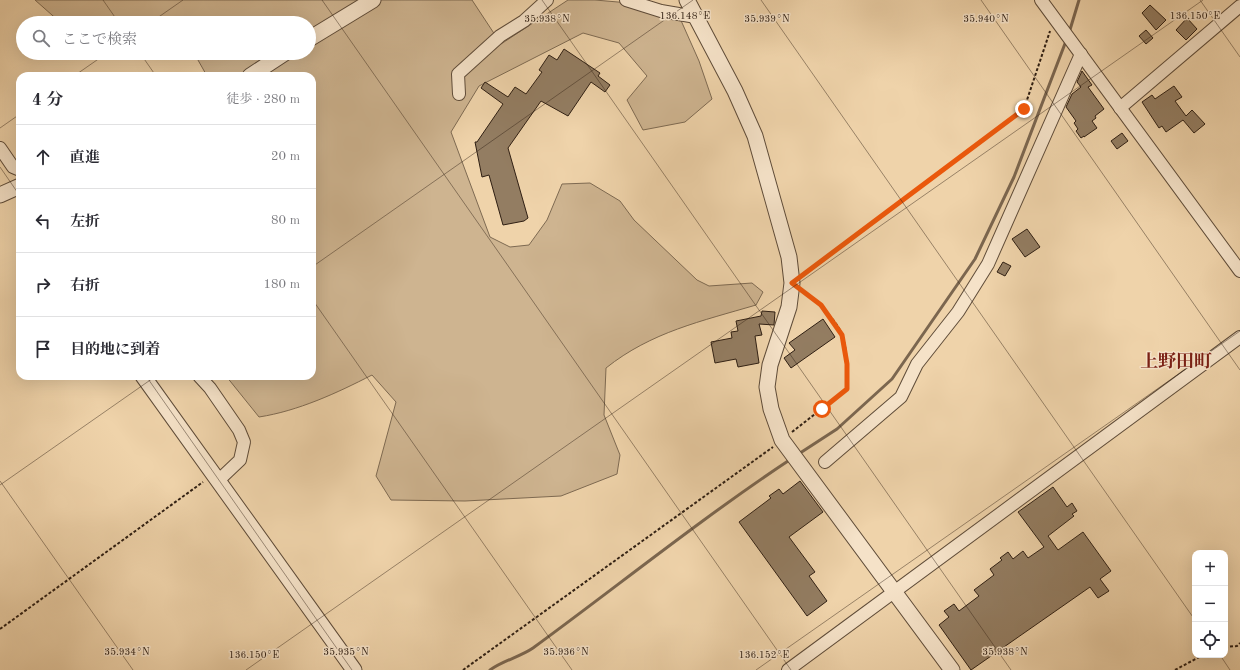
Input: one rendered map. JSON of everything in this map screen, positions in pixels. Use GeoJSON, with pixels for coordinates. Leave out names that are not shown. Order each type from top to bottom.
{"type":"FeatureCollection","features":[{"type":"Feature","properties":{"kind":"street"},"geometry":{"type":"LineString","coordinates":[[316,35],[373,0]]}},
{"type":"Feature","properties":{"kind":"street"},"geometry":{"type":"LineString","coordinates":[[459,94],[458,74],[500,36],[524,21],[547,0]]}},
{"type":"Feature","properties":{"kind":"street"},"geometry":{"type":"LineString","coordinates":[[626,0],[661,11],[696,17]]}},
{"type":"Feature","properties":{"kind":"street"},"geometry":{"type":"LineString","coordinates":[[687,0],[755,136],[789,257],[792,283],[789,307],[770,365],[767,387],[771,409],[782,440],[952,670]]}},
{"type":"Feature","properties":{"kind":"street"},"geometry":{"type":"LineString","coordinates":[[1041,0],[1240,271]]}},
{"type":"Feature","properties":{"kind":"street"},"geometry":{"type":"LineString","coordinates":[[1120,108],[1240,6]]}},
{"type":"Feature","properties":{"kind":"street"},"geometry":{"type":"LineString","coordinates":[[825,462],[901,398],[917,364],[958,312],[988,264],[1077,49]]}},
{"type":"Feature","properties":{"kind":"street"},"geometry":{"type":"LineString","coordinates":[[256,72],[274,60]]}},
{"type":"Feature","properties":{"kind":"street"},"geometry":{"type":"LineString","coordinates":[[0,148],[13,167],[16,168]]}},
{"type":"Feature","properties":{"kind":"street"},"geometry":{"type":"LineString","coordinates":[[788,670],[1240,337]]}},
{"type":"Feature","properties":{"kind":"street"},"geometry":{"type":"LineString","coordinates":[[146,380],[354,670]]}},
{"type":"Feature","properties":{"kind":"street"},"geometry":{"type":"LineString","coordinates":[[203,380],[210,388],[239,430],[244,442],[240,460],[220,479],[213,475]]}},
{"type":"Feature","properties":{"kind":"path"},"geometry":{"type":"LineString","coordinates":[[463,670],[782,440],[847,389],[847,364],[842,335],[821,305],[792,283],[1024,109],[1057,21]]}},
{"type":"Feature","properties":{"kind":"path"},"geometry":{"type":"LineString","coordinates":[[0,629],[213,475]]}},
{"type":"Feature","properties":{"kind":"path"},"geometry":{"type":"LineString","coordinates":[[1228,647],[1237,646],[1240,643]]}},
{"type":"Feature","properties":{"kind":"path"},"geometry":{"type":"LineString","coordinates":[[1175,670],[1197,658]]}},
{"type":"Feature","properties":{"kind":"shaded area"},"geometry":{"type":"Polygon","coordinates":[[[35,0],[472,0],[501,44],[568,0],[595,0],[675,7],[699,61],[712,99],[685,122],[643,130],[627,100],[647,76],[619,43],[583,33],[479,86],[451,132],[490,237],[510,247],[529,245],[547,220],[562,184],[590,183],[620,201],[634,220],[697,280],[709,286],[752,283],[763,292],[756,305],[697,322],[659,336],[641,345],[606,368],[604,415],[620,455],[617,474],[561,496],[465,501],[391,500],[376,476],[396,402],[372,375],[303,406],[259,417],[229,380],[316,380],[316,72],[205,72],[198,60],[316,60],[316,16],[53,16],[35,0]]]}},
{"type":"Feature","properties":{"kind":"building"},"geometry":{"type":"Polygon","coordinates":[[[1150,5],[1166,20],[1156,30],[1142,13],[1150,5]]]}},
{"type":"Feature","properties":{"kind":"building"},"geometry":{"type":"Polygon","coordinates":[[[1187,18],[1197,29],[1186,40],[1176,30],[1187,18]]]}},
{"type":"Feature","properties":{"kind":"building"},"geometry":{"type":"Polygon","coordinates":[[[1146,30],[1153,38],[1146,44],[1139,36],[1146,30]]]}},
{"type":"Feature","properties":{"kind":"building"},"geometry":{"type":"Polygon","coordinates":[[[564,49],[600,73],[598,76],[610,85],[605,92],[591,82],[568,116],[541,101],[508,148],[528,218],[524,221],[503,225],[489,175],[482,177],[475,142],[477,142],[503,104],[481,88],[485,82],[508,97],[515,87],[526,94],[542,72],[539,70],[549,55],[557,60],[564,49]]]}},
{"type":"Feature","properties":{"kind":"building"},"geometry":{"type":"Polygon","coordinates":[[[1082,71],[1092,85],[1088,87],[1104,109],[1095,116],[1096,118],[1092,121],[1097,128],[1081,138],[1076,131],[1078,129],[1074,123],[1076,121],[1066,107],[1072,94],[1081,87],[1077,82],[1082,71]]]}},
{"type":"Feature","properties":{"kind":"building"},"geometry":{"type":"Polygon","coordinates":[[[1174,86],[1182,97],[1175,101],[1186,116],[1192,110],[1205,124],[1194,133],[1183,120],[1166,132],[1162,126],[1159,128],[1142,102],[1152,95],[1155,99],[1174,86]]]}},
{"type":"Feature","properties":{"kind":"building"},"geometry":{"type":"Polygon","coordinates":[[[1122,133],[1128,141],[1117,149],[1111,141],[1122,133]]]}},
{"type":"Feature","properties":{"kind":"building"},"geometry":{"type":"Polygon","coordinates":[[[1027,229],[1040,247],[1025,257],[1012,239],[1027,229]]]}},
{"type":"Feature","properties":{"kind":"building"},"geometry":{"type":"Polygon","coordinates":[[[1003,262],[1011,266],[1005,276],[997,272],[1003,262]]]}},
{"type":"Feature","properties":{"kind":"building"},"geometry":{"type":"Polygon","coordinates":[[[762,311],[775,312],[774,325],[759,324],[762,335],[755,336],[759,363],[738,367],[736,359],[715,363],[711,342],[732,338],[731,332],[738,331],[736,321],[761,316],[762,311]]]}},
{"type":"Feature","properties":{"kind":"building"},"geometry":{"type":"Polygon","coordinates":[[[823,319],[835,337],[791,368],[784,358],[795,350],[789,343],[823,319]]]}},
{"type":"Feature","properties":{"kind":"building"},"geometry":{"type":"Polygon","coordinates":[[[800,481],[823,512],[789,537],[815,572],[809,576],[827,601],[807,616],[739,522],[771,498],[769,496],[779,489],[783,494],[800,481]]]}},
{"type":"Feature","properties":{"kind":"building"},"geometry":{"type":"Polygon","coordinates":[[[1053,487],[1067,507],[1072,503],[1077,511],[1072,514],[1074,516],[1048,536],[1058,550],[1083,532],[1111,571],[1100,579],[1109,591],[1098,598],[1090,587],[971,670],[939,625],[949,617],[944,611],[954,604],[959,611],[979,596],[974,590],[994,575],[990,569],[1002,560],[1000,558],[1008,552],[1013,559],[1023,551],[1028,558],[1044,547],[1018,512],[1053,487]]]}},
{"type":"Feature","properties":{"kind":"waterway"},"geometry":{"type":"LineString","coordinates":[[1069,33],[1079,0]]}},
{"type":"Feature","properties":{"kind":"waterway"},"geometry":{"type":"LineString","coordinates":[[797,455],[837,429],[892,379],[975,259],[1014,177],[1066,41]]}},
{"type":"Feature","properties":{"kind":"waterway"},"geometry":{"type":"LineString","coordinates":[[490,670],[533,648],[693,528],[791,459]]}},
{"type":"Feature","properties":{"kind":"district","name":"上野田町"},"geometry":{"type":"Point","coordinates":[1176,362]}},
{"type":"Feature","properties":{"kind":"route"},"geometry":{"type":"LineString","coordinates":[[822,409],[847,389],[847,364],[842,335],[821,305],[792,283],[1024,109]]}}]}
